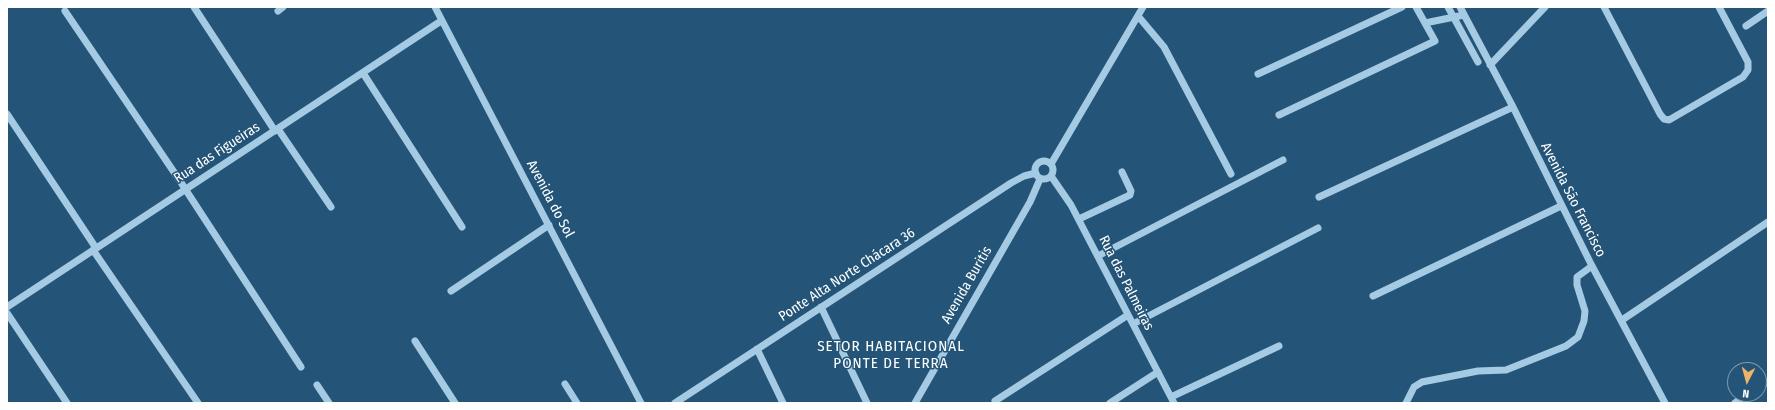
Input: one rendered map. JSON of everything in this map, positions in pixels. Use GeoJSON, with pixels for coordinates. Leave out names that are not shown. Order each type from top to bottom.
{"type":"FeatureCollection","features":[{"type":"Feature","properties":{"kind":"street"},"geometry":{"type":"LineString","coordinates":[[194,7],[331,207]]}},
{"type":"Feature","properties":{"kind":"street","name":"Avenida do Sol"},"geometry":{"type":"LineString","coordinates":[[435,7],[641,403]]}},
{"type":"Feature","properties":{"kind":"street"},"geometry":{"type":"LineString","coordinates":[[1051,164],[1046,160],[1039,162],[1036,167],[1038,176],[1046,180],[1052,176],[1051,164],[1143,7]]}},
{"type":"Feature","properties":{"kind":"street"},"geometry":{"type":"LineString","coordinates":[[1258,74],[1402,7]]}},
{"type":"Feature","properties":{"kind":"street"},"geometry":{"type":"LineString","coordinates":[[1279,115],[1435,41],[1416,7]]}},
{"type":"Feature","properties":{"kind":"street"},"geometry":{"type":"LineString","coordinates":[[1448,7],[1452,17],[1478,62]]}},
{"type":"Feature","properties":{"kind":"street","name":"Avenida São Francisco"},"geometry":{"type":"LineString","coordinates":[[1460,7],[1513,107],[1592,266],[1665,403]]}},
{"type":"Feature","properties":{"kind":"street"},"geometry":{"type":"LineString","coordinates":[[1490,65],[1545,7]]}},
{"type":"Feature","properties":{"kind":"street"},"geometry":{"type":"LineString","coordinates":[[1604,7],[1660,114],[1664,119],[1669,120],[1743,76],[1748,70],[1748,62],[1719,7]]}},
{"type":"Feature","properties":{"kind":"street"},"geometry":{"type":"LineString","coordinates":[[65,11],[186,190],[301,367]]}},
{"type":"Feature","properties":{"kind":"street"},"geometry":{"type":"LineString","coordinates":[[1746,26],[1768,11]]}},
{"type":"Feature","properties":{"kind":"street"},"geometry":{"type":"LineString","coordinates":[[1424,23],[1464,15]]}},
{"type":"Feature","properties":{"kind":"street"},"geometry":{"type":"LineString","coordinates":[[1138,16],[1164,47],[1231,174]]}},
{"type":"Feature","properties":{"kind":"street","name":"Rua das Figueiras"},"geometry":{"type":"LineString","coordinates":[[7,307],[442,21]]}},
{"type":"Feature","properties":{"kind":"street"},"geometry":{"type":"LineString","coordinates":[[363,73],[462,227]]}},
{"type":"Feature","properties":{"kind":"street"},"geometry":{"type":"LineString","coordinates":[[1319,197],[1513,107]]}},
{"type":"Feature","properties":{"kind":"street"},"geometry":{"type":"LineString","coordinates":[[7,114],[198,403]]}},
{"type":"Feature","properties":{"kind":"street"},"geometry":{"type":"LineString","coordinates":[[1098,256],[1283,160]]}},
{"type":"Feature","properties":{"kind":"street"},"geometry":{"type":"LineString","coordinates":[[1079,219],[1130,196],[1131,191],[1122,172]]}},
{"type":"Feature","properties":{"kind":"street","name":"Ponte Alta Norte Chácara 36"},"geometry":{"type":"LineString","coordinates":[[674,403],[686,400],[757,349],[1011,183],[1024,176],[1038,176]]}},
{"type":"Feature","properties":{"kind":"street","name":"Avenida Buritis"},"geometry":{"type":"LineString","coordinates":[[915,403],[1030,202],[1038,176]]}},
{"type":"Feature","properties":{"kind":"street","name":"Rua das Palmeiras"},"geometry":{"type":"LineString","coordinates":[[1052,176],[1079,219],[1172,400]]}},
{"type":"Feature","properties":{"kind":"street"},"geometry":{"type":"LineString","coordinates":[[1373,296],[1561,206]]}},
{"type":"Feature","properties":{"kind":"street"},"geometry":{"type":"LineString","coordinates":[[1622,320],[1768,222]]}},
{"type":"Feature","properties":{"kind":"street"},"geometry":{"type":"LineString","coordinates":[[451,291],[549,225]]}},
{"type":"Feature","properties":{"kind":"street"},"geometry":{"type":"LineString","coordinates":[[1133,324],[1318,228]]}},
{"type":"Feature","properties":{"kind":"street"},"geometry":{"type":"LineString","coordinates":[[1406,403],[1414,387],[1422,382],[1478,372],[1506,370],[1559,349],[1572,342],[1580,332],[1584,312],[1577,285],[1577,277],[1592,266]]}},
{"type":"Feature","properties":{"kind":"street"},"geometry":{"type":"LineString","coordinates":[[821,308],[867,403]]}},
{"type":"Feature","properties":{"kind":"street"},"geometry":{"type":"LineString","coordinates":[[7,312],[67,403]]}},
{"type":"Feature","properties":{"kind":"street"},"geometry":{"type":"LineString","coordinates":[[995,401],[1128,315]]}},
{"type":"Feature","properties":{"kind":"street"},"geometry":{"type":"LineString","coordinates":[[415,341],[455,403]]}},
{"type":"Feature","properties":{"kind":"street"},"geometry":{"type":"LineString","coordinates":[[1172,400],[1279,346]]}},
{"type":"Feature","properties":{"kind":"street"},"geometry":{"type":"LineString","coordinates":[[757,349],[783,403]]}},
{"type":"Feature","properties":{"kind":"street"},"geometry":{"type":"LineString","coordinates":[[1110,403],[1158,372]]}},
{"type":"Feature","properties":{"kind":"street"},"geometry":{"type":"LineString","coordinates":[[565,384],[578,403]]}},
{"type":"Feature","properties":{"kind":"street"},"geometry":{"type":"LineString","coordinates":[[317,385],[329,403]]}},
{"type":"Feature","properties":{"kind":"district","name":"SETOR HABITACIONAL PONTE DE TERRA"},"geometry":{"type":"Point","coordinates":[891,356]}}]}
